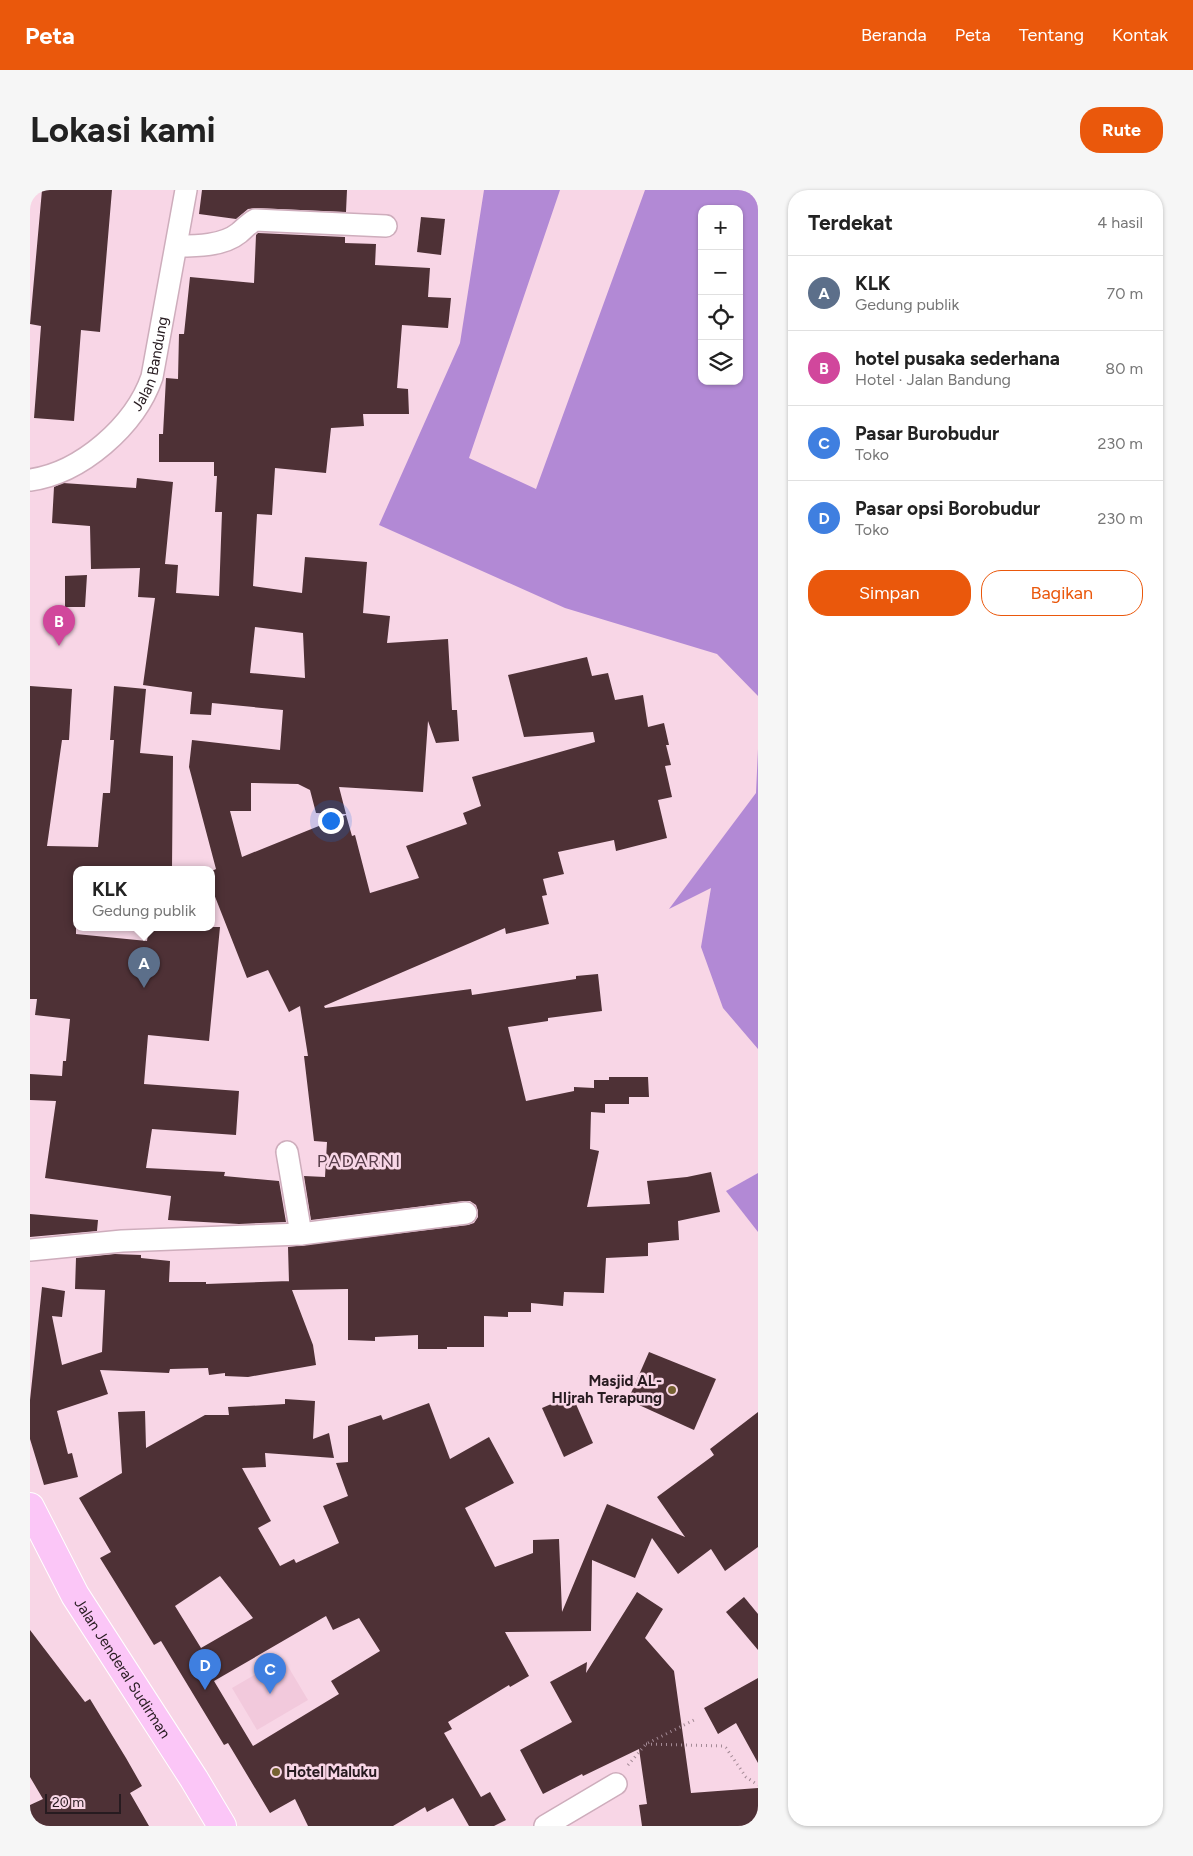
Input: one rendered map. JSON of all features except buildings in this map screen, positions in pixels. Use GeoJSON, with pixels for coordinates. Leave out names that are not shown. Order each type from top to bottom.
{"type":"FeatureCollection","features":[{"type":"Feature","properties":{"kind":"highway","name":"Jalan Jenderal Sudirman"},"geometry":{"type":"LineString","coordinates":[[30,1507],[76,1595],[219,1825]]}},
{"type":"Feature","properties":{"kind":"street","name":"Jalan Bandung"},"geometry":{"type":"LineString","coordinates":[[30,480],[57,473],[93,454],[118,430],[139,404],[152,377],[186,190]]}},
{"type":"Feature","properties":{"kind":"street"},"geometry":{"type":"LineString","coordinates":[[177,246],[201,246],[221,241],[239,234],[255,220],[386,226]]}},
{"type":"Feature","properties":{"kind":"street"},"geometry":{"type":"LineString","coordinates":[[287,1152],[301,1234]]}},
{"type":"Feature","properties":{"kind":"street"},"geometry":{"type":"LineString","coordinates":[[30,1250],[122,1241],[301,1234],[466,1213]]}},
{"type":"Feature","properties":{"kind":"street"},"geometry":{"type":"LineString","coordinates":[[546,1826],[616,1784]]}},
{"type":"Feature","properties":{"kind":"path"},"geometry":{"type":"LineString","coordinates":[[616,1784],[625,1768],[646,1744],[694,1720]]}},
{"type":"Feature","properties":{"kind":"path"},"geometry":{"type":"LineString","coordinates":[[646,1744],[722,1746],[726,1748],[746,1778],[758,1785]]}},
{"type":"Feature","properties":{"kind":"shaded area"},"geometry":{"type":"Polygon","coordinates":[[[484,190],[560,190],[469,458],[536,489],[645,190],[758,190],[758,696],[717,654],[565,608],[379,525],[460,343],[484,190]]]}},
{"type":"Feature","properties":{"kind":"shaded area"},"geometry":{"type":"Polygon","coordinates":[[[758,749],[758,1049],[723,1008],[701,947],[711,888],[669,909],[756,793],[758,749]]]}},
{"type":"Feature","properties":{"kind":"shaded area"},"geometry":{"type":"Polygon","coordinates":[[[758,1173],[758,1232],[726,1191],[758,1173]]]}},
{"type":"Feature","properties":{"kind":"shaded area"},"geometry":{"type":"Polygon","coordinates":[[[283,1658],[308,1700],[257,1730],[232,1688],[283,1658]]]}},
{"type":"Feature","properties":{"kind":"place","name":"hotel pusaka sederhana"},"geometry":{"type":"Point","coordinates":[59,646]}},
{"type":"Feature","properties":{"kind":"place","name":"KLK"},"geometry":{"type":"Point","coordinates":[144,988]}},
{"type":"Feature","properties":{"kind":"place","name":"Masjid AL- HIjrah Terapung"},"geometry":{"type":"Point","coordinates":[672,1390]}},
{"type":"Feature","properties":{"kind":"place","name":"Pasar opsi Borobudur"},"geometry":{"type":"Point","coordinates":[205,1690]}},
{"type":"Feature","properties":{"kind":"place","name":"Pasar Burobudur"},"geometry":{"type":"Point","coordinates":[270,1694]}},
{"type":"Feature","properties":{"kind":"place","name":"Hotel Maluku"},"geometry":{"type":"Point","coordinates":[276,1772]}},
{"type":"Feature","properties":{"kind":"district","name":"PADARNI"},"geometry":{"type":"Point","coordinates":[359,1161]}}]}
